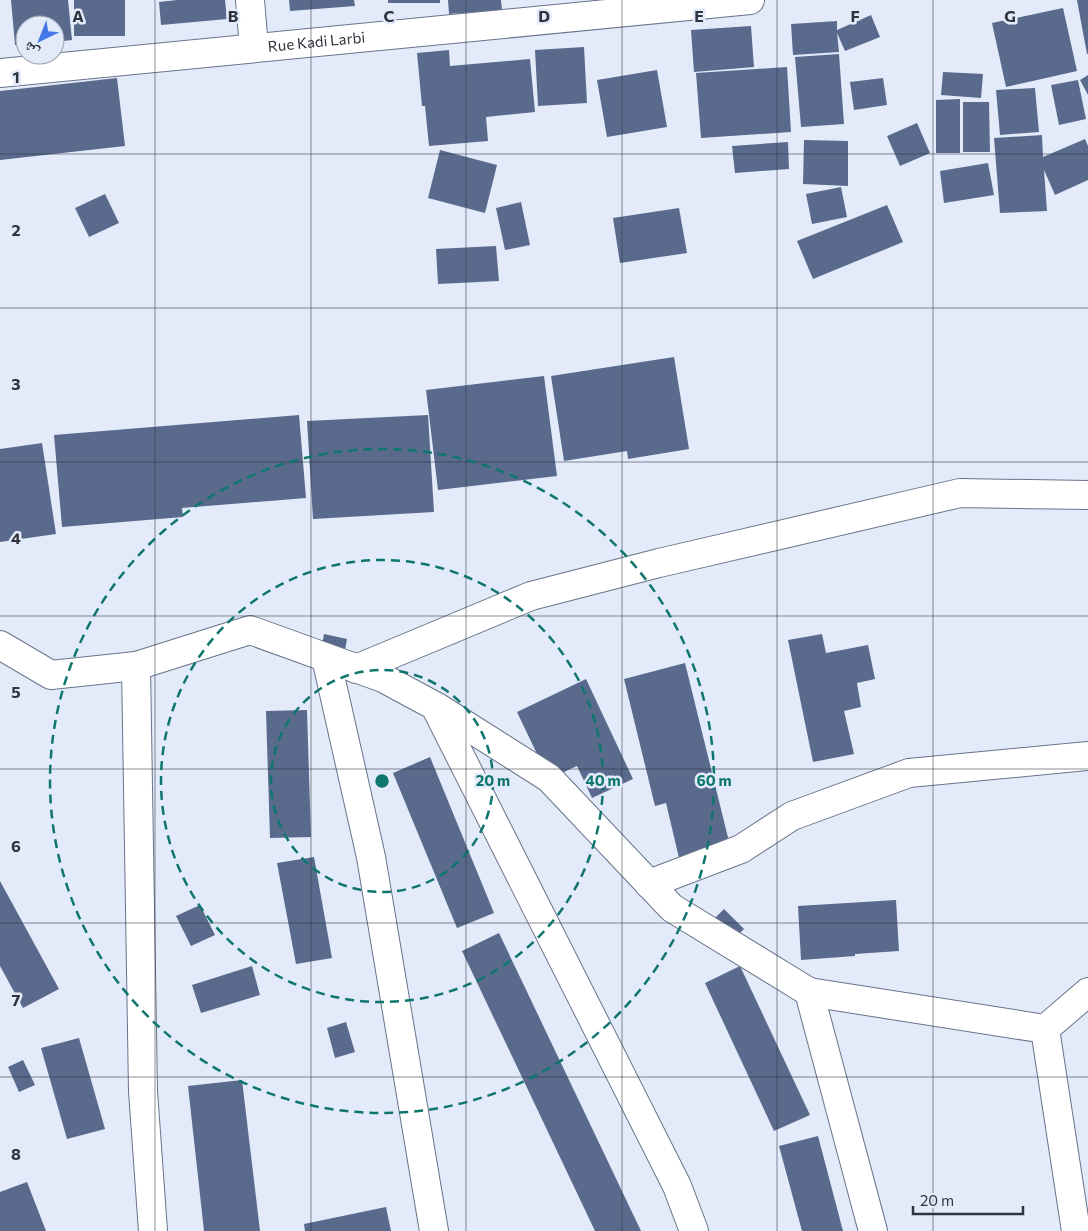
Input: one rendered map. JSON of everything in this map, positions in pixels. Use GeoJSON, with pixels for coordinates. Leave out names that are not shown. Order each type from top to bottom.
{"type":"FeatureCollection","features":[{"type":"Feature","properties":{"kind":"street"},"geometry":{"type":"LineString","coordinates":[[250,0],[254,48]]}},
{"type":"Feature","properties":{"kind":"street","name":"Rue Kadi Larbi"},"geometry":{"type":"LineString","coordinates":[[0,73],[254,48],[642,5],[750,0]]}},
{"type":"Feature","properties":{"kind":"street"},"geometry":{"type":"LineString","coordinates":[[356,669],[531,596],[659,563],[960,493],[1088,495]]}},
{"type":"Feature","properties":{"kind":"street"},"geometry":{"type":"LineString","coordinates":[[0,645],[51,675],[136,666],[250,630],[383,678],[435,706],[549,778],[672,908],[809,992],[1045,1029],[1088,992]]}},
{"type":"Feature","properties":{"kind":"street"},"geometry":{"type":"LineString","coordinates":[[326,658],[371,858],[434,1231]]}},
{"type":"Feature","properties":{"kind":"street"},"geometry":{"type":"LineString","coordinates":[[136,666],[143,1091],[153,1231]]}},
{"type":"Feature","properties":{"kind":"street"},"geometry":{"type":"LineString","coordinates":[[435,706],[677,1186],[694,1231]]}},
{"type":"Feature","properties":{"kind":"street"},"geometry":{"type":"LineString","coordinates":[[649,884],[742,849],[792,816],[909,773],[1088,756]]}},
{"type":"Feature","properties":{"kind":"street"},"geometry":{"type":"LineString","coordinates":[[809,992],[873,1231]]}},
{"type":"Feature","properties":{"kind":"street"},"geometry":{"type":"LineString","coordinates":[[1045,1029],[1076,1231]]}},
{"type":"Feature","properties":{"kind":"building"},"geometry":{"type":"Polygon","coordinates":[[[11,0],[68,0],[72,40],[65,41],[65,15],[15,15],[15,45],[11,0]]]}},
{"type":"Feature","properties":{"kind":"building"},"geometry":{"type":"Polygon","coordinates":[[[74,0],[125,0],[125,36],[74,36],[74,0]]]}},
{"type":"Feature","properties":{"kind":"building"},"geometry":{"type":"Polygon","coordinates":[[[225,0],[227,19],[161,25],[159,2],[225,0]]]}},
{"type":"Feature","properties":{"kind":"building"},"geometry":{"type":"Polygon","coordinates":[[[289,0],[354,0],[355,6],[290,11],[289,0]]]}},
{"type":"Feature","properties":{"kind":"building"},"geometry":{"type":"Polygon","coordinates":[[[388,0],[440,0],[440,3],[388,3],[388,0]]]}},
{"type":"Feature","properties":{"kind":"building"},"geometry":{"type":"Polygon","coordinates":[[[448,0],[501,0],[502,10],[449,14],[448,0]]]}},
{"type":"Feature","properties":{"kind":"building"},"geometry":{"type":"Polygon","coordinates":[[[1077,0],[1088,0],[1088,54],[1087,54],[1077,0]]]}},
{"type":"Feature","properties":{"kind":"building"},"geometry":{"type":"Polygon","coordinates":[[[1063,8],[1077,71],[1006,87],[992,23],[1063,8]]]}},
{"type":"Feature","properties":{"kind":"building"},"geometry":{"type":"Polygon","coordinates":[[[871,15],[880,37],[845,51],[837,33],[839,52],[793,55],[791,24],[837,21],[837,30],[871,15]]]}},
{"type":"Feature","properties":{"kind":"building"},"geometry":{"type":"Polygon","coordinates":[[[751,26],[754,67],[694,72],[691,30],[751,26]]]}},
{"type":"Feature","properties":{"kind":"building"},"geometry":{"type":"Polygon","coordinates":[[[584,47],[587,103],[538,106],[535,50],[584,47]]]}},
{"type":"Feature","properties":{"kind":"building"},"geometry":{"type":"Polygon","coordinates":[[[449,50],[450,66],[530,59],[535,112],[486,117],[488,141],[429,146],[425,106],[422,106],[417,53],[449,50]]]}},
{"type":"Feature","properties":{"kind":"building"},"geometry":{"type":"Polygon","coordinates":[[[839,54],[844,124],[801,127],[795,57],[839,54]]]}},
{"type":"Feature","properties":{"kind":"building"},"geometry":{"type":"Polygon","coordinates":[[[787,67],[791,132],[701,138],[696,73],[787,67]]]}},
{"type":"Feature","properties":{"kind":"building"},"geometry":{"type":"Polygon","coordinates":[[[657,70],[667,127],[607,137],[597,80],[657,70]]]}},
{"type":"Feature","properties":{"kind":"building"},"geometry":{"type":"Polygon","coordinates":[[[943,72],[983,74],[981,98],[941,95],[943,72]]]}},
{"type":"Feature","properties":{"kind":"building"},"geometry":{"type":"Polygon","coordinates":[[[1088,75],[1088,95],[1080,80],[1088,75]]]}},
{"type":"Feature","properties":{"kind":"building"},"geometry":{"type":"Polygon","coordinates":[[[117,78],[125,146],[0,160],[0,91],[117,78]]]}},
{"type":"Feature","properties":{"kind":"building"},"geometry":{"type":"Polygon","coordinates":[[[883,78],[887,105],[854,110],[850,82],[883,78]]]}},
{"type":"Feature","properties":{"kind":"building"},"geometry":{"type":"Polygon","coordinates":[[[1078,80],[1086,119],[1059,125],[1051,85],[1078,80]]]}},
{"type":"Feature","properties":{"kind":"building"},"geometry":{"type":"Polygon","coordinates":[[[1035,88],[1039,132],[1000,135],[996,90],[1035,88]]]}},
{"type":"Feature","properties":{"kind":"building"},"geometry":{"type":"Polygon","coordinates":[[[960,99],[960,153],[936,153],[936,100],[960,99]]]}},
{"type":"Feature","properties":{"kind":"building"},"geometry":{"type":"Polygon","coordinates":[[[963,102],[989,102],[990,152],[963,152],[963,102]]]}},
{"type":"Feature","properties":{"kind":"building"},"geometry":{"type":"Polygon","coordinates":[[[917,123],[930,153],[900,166],[887,136],[917,123]]]}},
{"type":"Feature","properties":{"kind":"building"},"geometry":{"type":"Polygon","coordinates":[[[1042,135],[1043,157],[1085,139],[1088,146],[1088,180],[1055,195],[1044,170],[1047,211],[1000,213],[994,138],[1042,135]]]}},
{"type":"Feature","properties":{"kind":"building"},"geometry":{"type":"Polygon","coordinates":[[[804,140],[848,141],[848,186],[803,184],[804,140]]]}},
{"type":"Feature","properties":{"kind":"building"},"geometry":{"type":"Polygon","coordinates":[[[788,142],[789,169],[735,173],[732,146],[788,142]]]}},
{"type":"Feature","properties":{"kind":"building"},"geometry":{"type":"Polygon","coordinates":[[[440,150],[497,165],[485,213],[428,198],[440,150]]]}},
{"type":"Feature","properties":{"kind":"building"},"geometry":{"type":"Polygon","coordinates":[[[988,163],[994,195],[944,203],[940,171],[988,163]]]}},
{"type":"Feature","properties":{"kind":"building"},"geometry":{"type":"Polygon","coordinates":[[[841,187],[847,217],[812,224],[806,194],[841,187]]]}},
{"type":"Feature","properties":{"kind":"building"},"geometry":{"type":"Polygon","coordinates":[[[105,194],[119,223],[89,237],[75,208],[105,194]]]}},
{"type":"Feature","properties":{"kind":"building"},"geometry":{"type":"Polygon","coordinates":[[[521,202],[530,245],[505,250],[496,208],[521,202]]]}},
{"type":"Feature","properties":{"kind":"building"},"geometry":{"type":"Polygon","coordinates":[[[887,205],[903,242],[813,279],[797,241],[887,205]]]}},
{"type":"Feature","properties":{"kind":"building"},"geometry":{"type":"Polygon","coordinates":[[[679,208],[687,253],[620,263],[613,218],[679,208]]]}},
{"type":"Feature","properties":{"kind":"building"},"geometry":{"type":"Polygon","coordinates":[[[496,246],[499,281],[438,284],[436,249],[496,246]]]}},
{"type":"Feature","properties":{"kind":"building"},"geometry":{"type":"Polygon","coordinates":[[[674,357],[689,449],[628,459],[627,451],[564,461],[551,376],[674,357]]]}},
{"type":"Feature","properties":{"kind":"building"},"geometry":{"type":"Polygon","coordinates":[[[544,376],[557,476],[438,490],[426,390],[544,376]]]}},
{"type":"Feature","properties":{"kind":"building"},"geometry":{"type":"Polygon","coordinates":[[[299,415],[306,498],[182,508],[183,517],[62,527],[54,435],[299,415]]]}},
{"type":"Feature","properties":{"kind":"building"},"geometry":{"type":"Polygon","coordinates":[[[428,415],[434,512],[313,519],[307,421],[428,415]]]}},
{"type":"Feature","properties":{"kind":"building"},"geometry":{"type":"Polygon","coordinates":[[[42,443],[56,534],[0,542],[0,449],[42,443]]]}},
{"type":"Feature","properties":{"kind":"building"},"geometry":{"type":"Polygon","coordinates":[[[324,634],[347,639],[343,661],[320,656],[324,634]]]}},
{"type":"Feature","properties":{"kind":"building"},"geometry":{"type":"Polygon","coordinates":[[[822,634],[826,653],[868,645],[875,679],[857,683],[861,707],[844,711],[854,754],[813,762],[788,640],[822,634]]]}},
{"type":"Feature","properties":{"kind":"building"},"geometry":{"type":"Polygon","coordinates":[[[685,663],[735,866],[684,879],[666,803],[655,806],[624,679],[685,663]]]}},
{"type":"Feature","properties":{"kind":"building"},"geometry":{"type":"Polygon","coordinates":[[[586,679],[633,779],[592,798],[577,766],[549,779],[517,712],[586,679]]]}},
{"type":"Feature","properties":{"kind":"building"},"geometry":{"type":"Polygon","coordinates":[[[307,710],[311,837],[270,838],[266,711],[307,710]]]}},
{"type":"Feature","properties":{"kind":"building"},"geometry":{"type":"Polygon","coordinates":[[[430,757],[494,913],[457,928],[393,773],[430,757]]]}},
{"type":"Feature","properties":{"kind":"building"},"geometry":{"type":"Polygon","coordinates":[[[314,857],[332,958],[296,964],[277,863],[314,857]]]}},
{"type":"Feature","properties":{"kind":"building"},"geometry":{"type":"Polygon","coordinates":[[[0,881],[59,989],[23,1008],[0,966],[0,881]]]}},
{"type":"Feature","properties":{"kind":"building"},"geometry":{"type":"Polygon","coordinates":[[[896,900],[899,951],[801,960],[798,906],[896,900]]]}},
{"type":"Feature","properties":{"kind":"building"},"geometry":{"type":"Polygon","coordinates":[[[200,905],[215,935],[191,946],[176,916],[200,905]]]}},
{"type":"Feature","properties":{"kind":"building"},"geometry":{"type":"Polygon","coordinates":[[[724,909],[744,929],[726,947],[706,927],[724,909]]]}},
{"type":"Feature","properties":{"kind":"building"},"geometry":{"type":"Polygon","coordinates":[[[499,933],[641,1231],[595,1231],[462,951],[499,933]]]}},
{"type":"Feature","properties":{"kind":"building"},"geometry":{"type":"Polygon","coordinates":[[[252,966],[260,995],[201,1013],[192,985],[252,966]]]}},
{"type":"Feature","properties":{"kind":"building"},"geometry":{"type":"Polygon","coordinates":[[[740,966],[810,1115],[774,1131],[705,983],[740,966]]]}},
{"type":"Feature","properties":{"kind":"building"},"geometry":{"type":"Polygon","coordinates":[[[346,1022],[355,1052],[335,1058],[327,1028],[346,1022]]]}},
{"type":"Feature","properties":{"kind":"building"},"geometry":{"type":"Polygon","coordinates":[[[79,1038],[105,1129],[67,1139],[41,1048],[79,1038]]]}},
{"type":"Feature","properties":{"kind":"building"},"geometry":{"type":"Polygon","coordinates":[[[23,1060],[35,1085],[19,1092],[8,1067],[23,1060]]]}},
{"type":"Feature","properties":{"kind":"building"},"geometry":{"type":"Polygon","coordinates":[[[242,1080],[260,1231],[204,1231],[188,1086],[242,1080]]]}},
{"type":"Feature","properties":{"kind":"building"},"geometry":{"type":"Polygon","coordinates":[[[818,1136],[843,1231],[802,1231],[779,1146],[818,1136]]]}},
{"type":"Feature","properties":{"kind":"building"},"geometry":{"type":"Polygon","coordinates":[[[27,1182],[46,1231],[0,1231],[0,1192],[27,1182]]]}},
{"type":"Feature","properties":{"kind":"building"},"geometry":{"type":"Polygon","coordinates":[[[386,1207],[391,1231],[305,1231],[304,1224],[386,1207]]]}}]}
